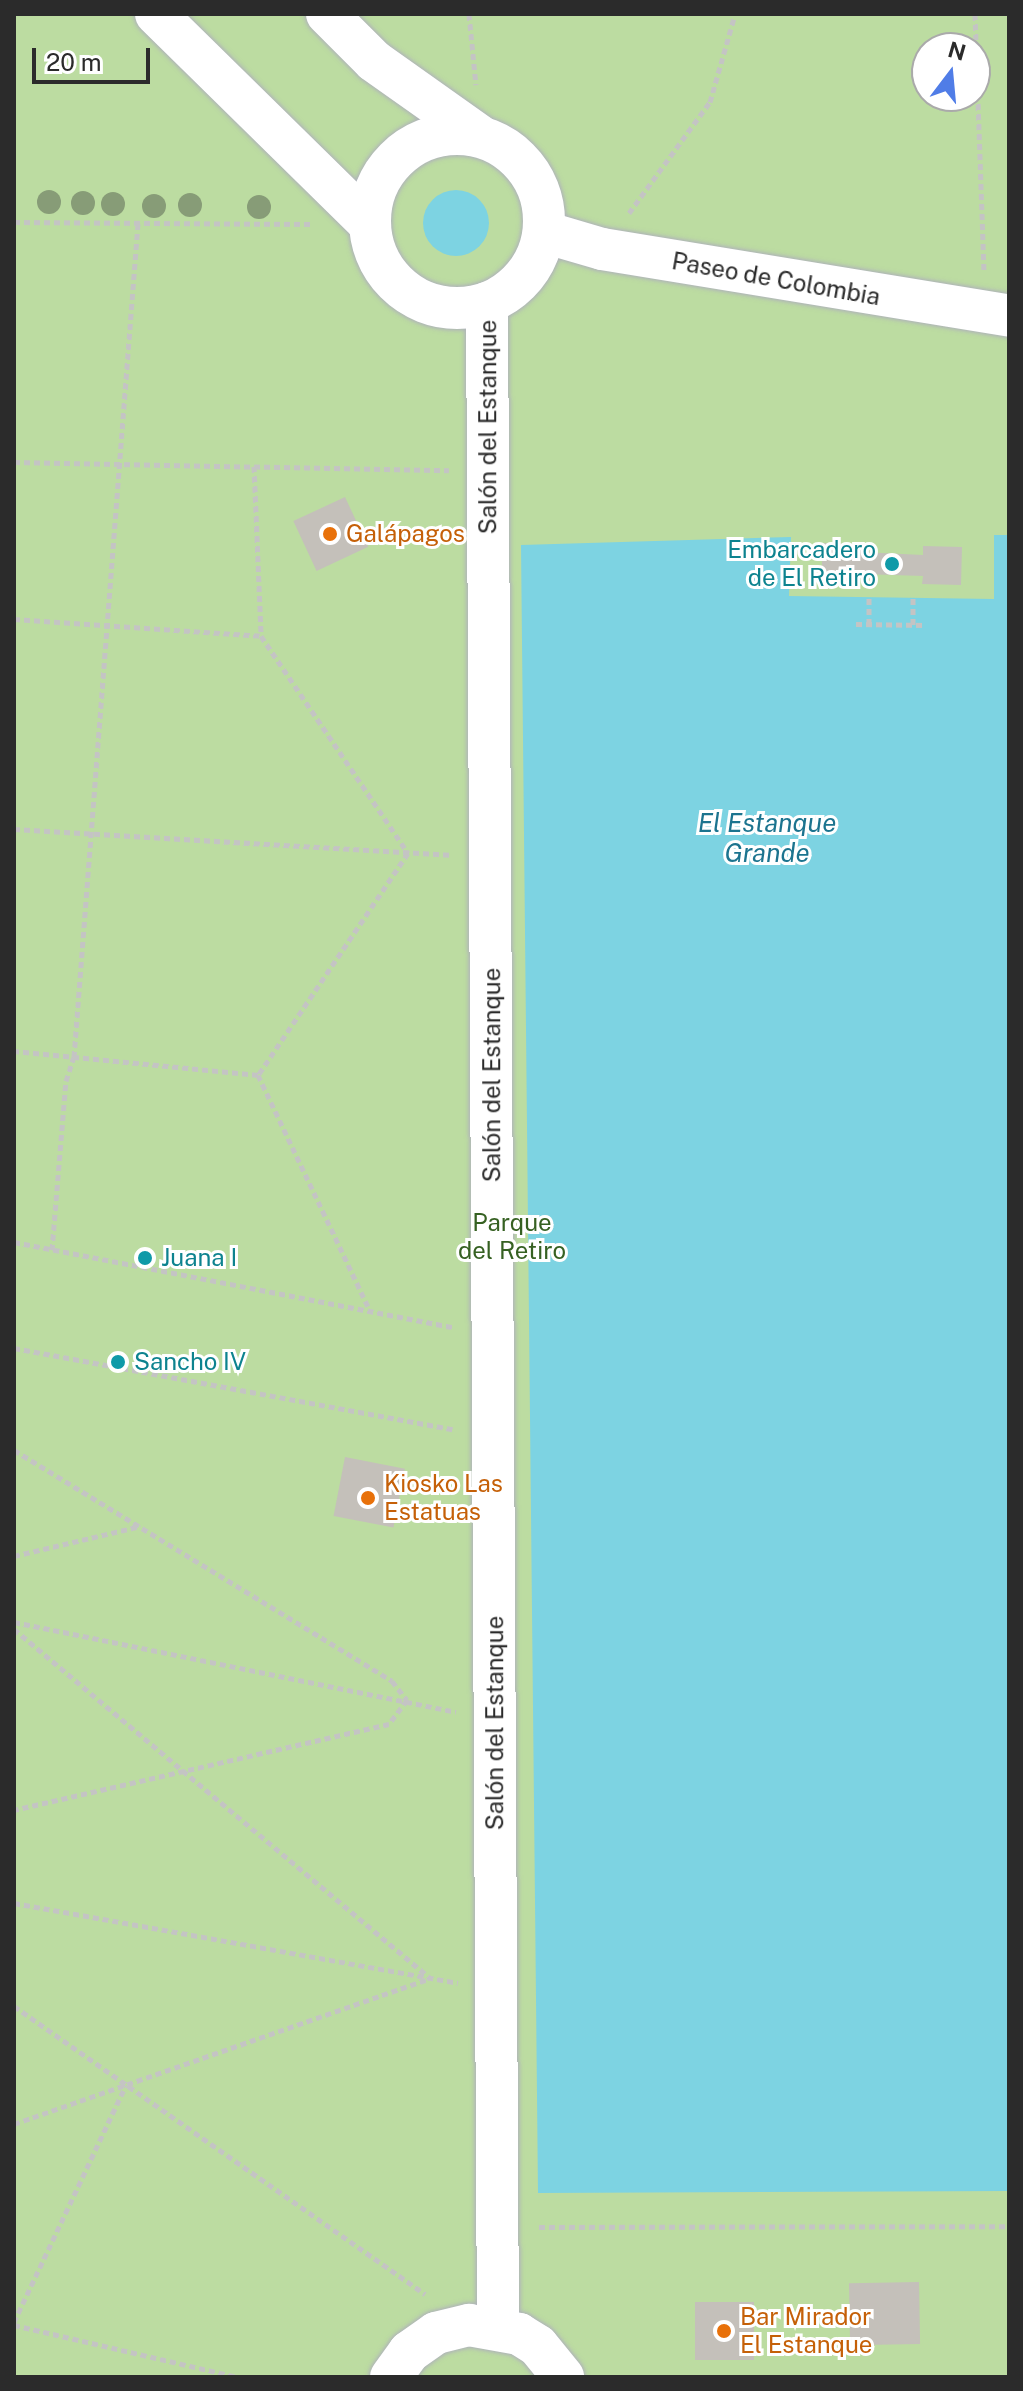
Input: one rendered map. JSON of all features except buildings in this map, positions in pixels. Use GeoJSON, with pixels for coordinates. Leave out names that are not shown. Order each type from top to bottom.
{"type":"FeatureCollection","features":[{"type":"Feature","properties":{"kind":"street"},"geometry":{"type":"LineString","coordinates":[[156,14],[370,224]]}},
{"type":"Feature","properties":{"kind":"street"},"geometry":{"type":"LineString","coordinates":[[327,14],[374,61],[522,162],[544,206],[544,232],[526,275],[487,303],[449,308],[412,296],[384,270],[375,254],[370,224],[373,192],[398,155],[436,135],[480,136]]}},
{"type":"Feature","properties":{"kind":"street","name":"Paseo de Colombia"},"geometry":{"type":"LineString","coordinates":[[544,232],[602,249],[997,315]]}},
{"type":"Feature","properties":{"kind":"street","name":"Salón del Estanque"},"geometry":{"type":"LineString","coordinates":[[484,2325],[498,2227],[487,303]]}},
{"type":"Feature","properties":{"kind":"street"},"geometry":{"type":"LineString","coordinates":[[391,2377],[409,2352],[436,2333],[484,2325],[538,2346],[563,2377]]}},
{"type":"Feature","properties":{"kind":"path"},"geometry":{"type":"LineString","coordinates":[[469,14],[480,136]]}},
{"type":"Feature","properties":{"kind":"path"},"geometry":{"type":"LineString","coordinates":[[602,249],[710,102],[735,14]]}},
{"type":"Feature","properties":{"kind":"path"},"geometry":{"type":"LineString","coordinates":[[975,14],[997,315]]}},
{"type":"Feature","properties":{"kind":"path"},"geometry":{"type":"LineString","coordinates":[[14,222],[370,224]]}},
{"type":"Feature","properties":{"kind":"path"},"geometry":{"type":"LineString","coordinates":[[52,1250],[66,1081],[74,1057],[89,833],[122,464],[138,223]]}},
{"type":"Feature","properties":{"kind":"path"},"geometry":{"type":"LineString","coordinates":[[14,462],[489,471]]}},
{"type":"Feature","properties":{"kind":"path"},"geometry":{"type":"LineString","coordinates":[[254,466],[261,636],[408,853]]}},
{"type":"Feature","properties":{"kind":"path"},"geometry":{"type":"LineString","coordinates":[[869,597],[869,624]]}},
{"type":"Feature","properties":{"kind":"path"},"geometry":{"type":"LineString","coordinates":[[913,598],[913,625]]}},
{"type":"Feature","properties":{"kind":"path"},"geometry":{"type":"LineString","coordinates":[[14,619],[261,636]]}},
{"type":"Feature","properties":{"kind":"path"},"geometry":{"type":"LineString","coordinates":[[856,624],[926,625]]}},
{"type":"Feature","properties":{"kind":"path"},"geometry":{"type":"LineString","coordinates":[[14,829],[490,857]]}},
{"type":"Feature","properties":{"kind":"path"},"geometry":{"type":"LineString","coordinates":[[258,1075],[408,853]]}},
{"type":"Feature","properties":{"kind":"path"},"geometry":{"type":"LineString","coordinates":[[14,1051],[258,1075]]}},
{"type":"Feature","properties":{"kind":"path"},"geometry":{"type":"LineString","coordinates":[[258,1075],[370,1311]]}},
{"type":"Feature","properties":{"kind":"path"},"geometry":{"type":"LineString","coordinates":[[14,1242],[493,1334]]}},
{"type":"Feature","properties":{"kind":"path"},"geometry":{"type":"LineString","coordinates":[[14,1348],[494,1434]]}},
{"type":"Feature","properties":{"kind":"path"},"geometry":{"type":"LineString","coordinates":[[14,1450],[143,1526],[392,1681],[407,1700]]}},
{"type":"Feature","properties":{"kind":"path"},"geometry":{"type":"LineString","coordinates":[[14,1556],[143,1526]]}},
{"type":"Feature","properties":{"kind":"path"},"geometry":{"type":"LineString","coordinates":[[14,1622],[407,1700],[495,1722]]}},
{"type":"Feature","properties":{"kind":"path"},"geometry":{"type":"LineString","coordinates":[[14,1629],[430,1978]]}},
{"type":"Feature","properties":{"kind":"path"},"geometry":{"type":"LineString","coordinates":[[14,1810],[188,1773],[389,1724],[407,1700]]}},
{"type":"Feature","properties":{"kind":"path"},"geometry":{"type":"LineString","coordinates":[[14,1903],[496,1990]]}},
{"type":"Feature","properties":{"kind":"path"},"geometry":{"type":"LineString","coordinates":[[14,2124],[430,1978]]}},
{"type":"Feature","properties":{"kind":"path"},"geometry":{"type":"LineString","coordinates":[[14,2006],[484,2325]]}},
{"type":"Feature","properties":{"kind":"path"},"geometry":{"type":"LineString","coordinates":[[127,2084],[14,2324],[216,2375],[237,2377]]}},
{"type":"Feature","properties":{"kind":"path"},"geometry":{"type":"LineString","coordinates":[[498,2227],[1009,2226]]}},
{"type":"Feature","properties":{"kind":"green space","name":"Parque del Retiro"},"geometry":{"type":"Polygon","coordinates":[[[14,14],[1009,14],[1009,2377],[14,2377],[14,14]]]}},
{"type":"Feature","properties":{"kind":"water"},"geometry":{"type":"Polygon","coordinates":[[[456,190],[469,193],[479,200],[486,210],[489,223],[486,236],[479,246],[469,253],[456,256],[443,253],[433,246],[426,236],[423,223],[426,210],[433,200],[443,193],[456,190]]]}},
{"type":"Feature","properties":{"kind":"water","name":"El Estanque Grande"},"geometry":{"type":"Polygon","coordinates":[[[994,535],[1009,535],[1009,2191],[538,2193],[521,545],[791,537],[789,596],[994,599],[994,535]]]}},
{"type":"Feature","properties":{"kind":"place","name":"Galápagos"},"geometry":{"type":"Point","coordinates":[330,534]}},
{"type":"Feature","properties":{"kind":"place","name":"Embarcadero de El Retiro"},"geometry":{"type":"Point","coordinates":[892,564]}},
{"type":"Feature","properties":{"kind":"place","name":"Juana I"},"geometry":{"type":"Point","coordinates":[145,1258]}},
{"type":"Feature","properties":{"kind":"place","name":"Sancho IV"},"geometry":{"type":"Point","coordinates":[118,1362]}},
{"type":"Feature","properties":{"kind":"place","name":"Kiosko Las Estatuas"},"geometry":{"type":"Point","coordinates":[368,1498]}},
{"type":"Feature","properties":{"kind":"place","name":"Bar Mirador El Estanque"},"geometry":{"type":"Point","coordinates":[724,2331]}}]}
